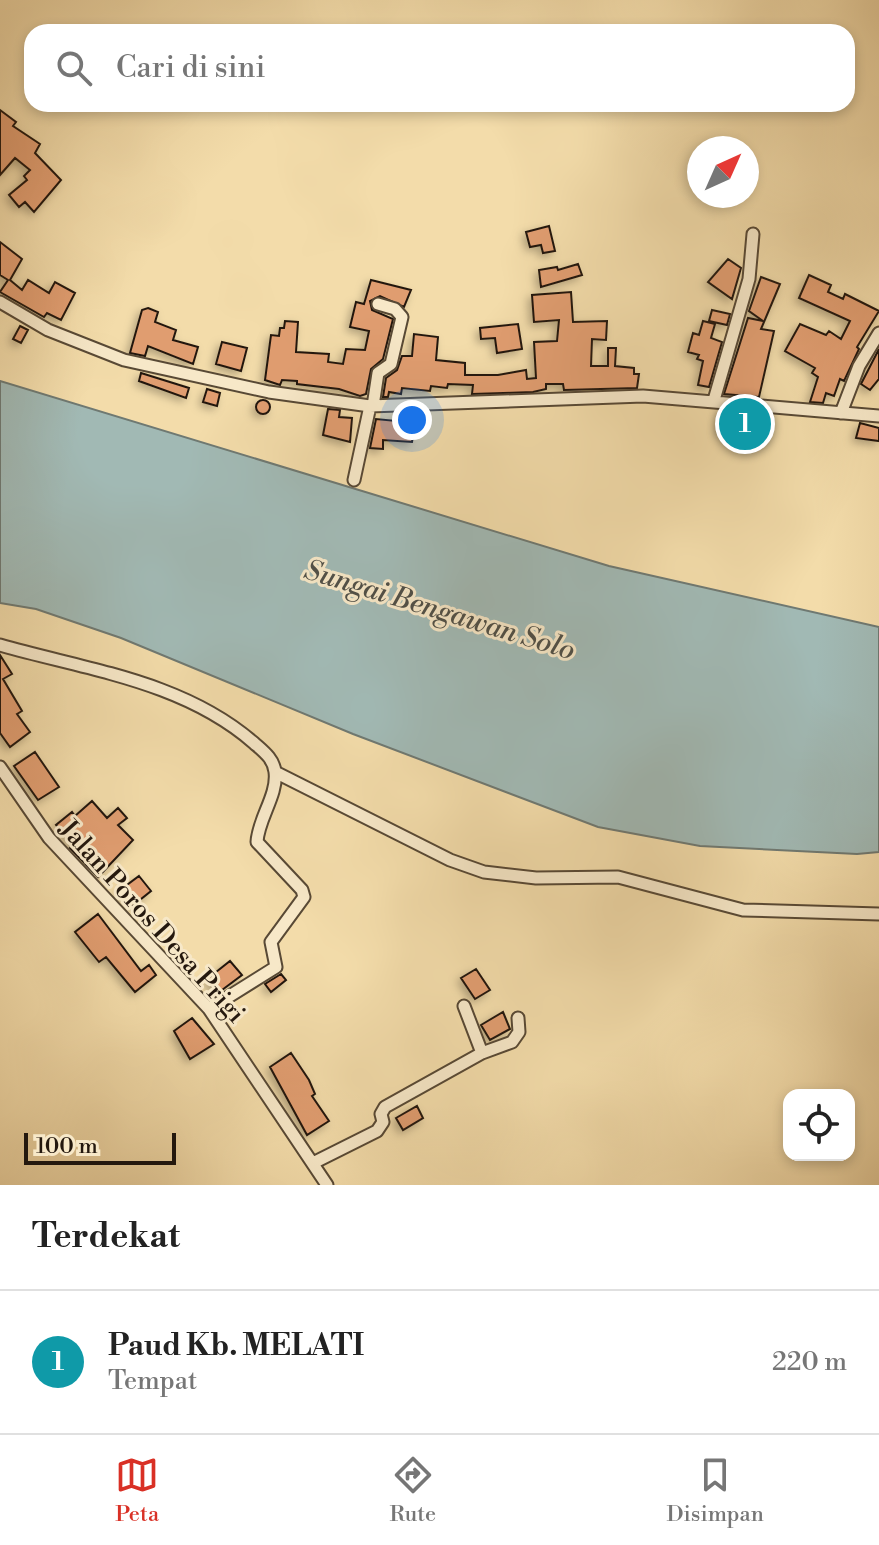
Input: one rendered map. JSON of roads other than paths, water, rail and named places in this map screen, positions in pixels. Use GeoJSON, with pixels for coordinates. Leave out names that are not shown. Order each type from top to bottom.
{"type":"FeatureCollection","features":[{"type":"Feature","properties":{"kind":"street"},"geometry":{"type":"LineString","coordinates":[[714,400],[749,279],[753,234]]}},
{"type":"Feature","properties":{"kind":"street"},"geometry":{"type":"LineString","coordinates":[[0,302],[48,330],[124,360],[212,381],[372,406],[643,396],[879,416]]}},
{"type":"Feature","properties":{"kind":"street"},"geometry":{"type":"LineString","coordinates":[[354,480],[378,373],[391,364],[402,317],[395,309],[378,304]]}},
{"type":"Feature","properties":{"kind":"street"},"geometry":{"type":"LineString","coordinates":[[841,413],[859,366],[879,333]]}},
{"type":"Feature","properties":{"kind":"street"},"geometry":{"type":"LineString","coordinates":[[0,645],[110,673],[179,696],[240,731],[266,754],[275,772],[450,860],[484,872],[536,878],[618,877],[743,910],[879,914]]}},
{"type":"Feature","properties":{"kind":"street","name":"Jalan Poros Desa Prigi"},"geometry":{"type":"LineString","coordinates":[[0,767],[49,838],[209,1009],[327,1185]]}},
{"type":"Feature","properties":{"kind":"street"},"geometry":{"type":"LineString","coordinates":[[209,1009],[276,967],[271,942],[304,897],[302,890],[257,842],[275,772]]}},
{"type":"Feature","properties":{"kind":"street"},"geometry":{"type":"LineString","coordinates":[[464,1006],[482,1053]]}},
{"type":"Feature","properties":{"kind":"street"},"geometry":{"type":"LineString","coordinates":[[313,1163],[377,1131],[383,1122],[381,1114],[385,1107],[482,1053],[512,1042],[519,1032],[518,1018]]}},
{"type":"Feature","properties":{"kind":"water","name":"Sungai Bengawan Solo"},"geometry":{"type":"Polygon","coordinates":[[[0,381],[609,566],[879,627],[879,852],[857,854],[700,846],[598,827],[353,734],[121,638],[36,609],[0,603],[0,381]]]}},
{"type":"Feature","properties":{"kind":"place","name":"Paud Kb. MELATI"},"geometry":{"type":"Point","coordinates":[745,424]}}]}
